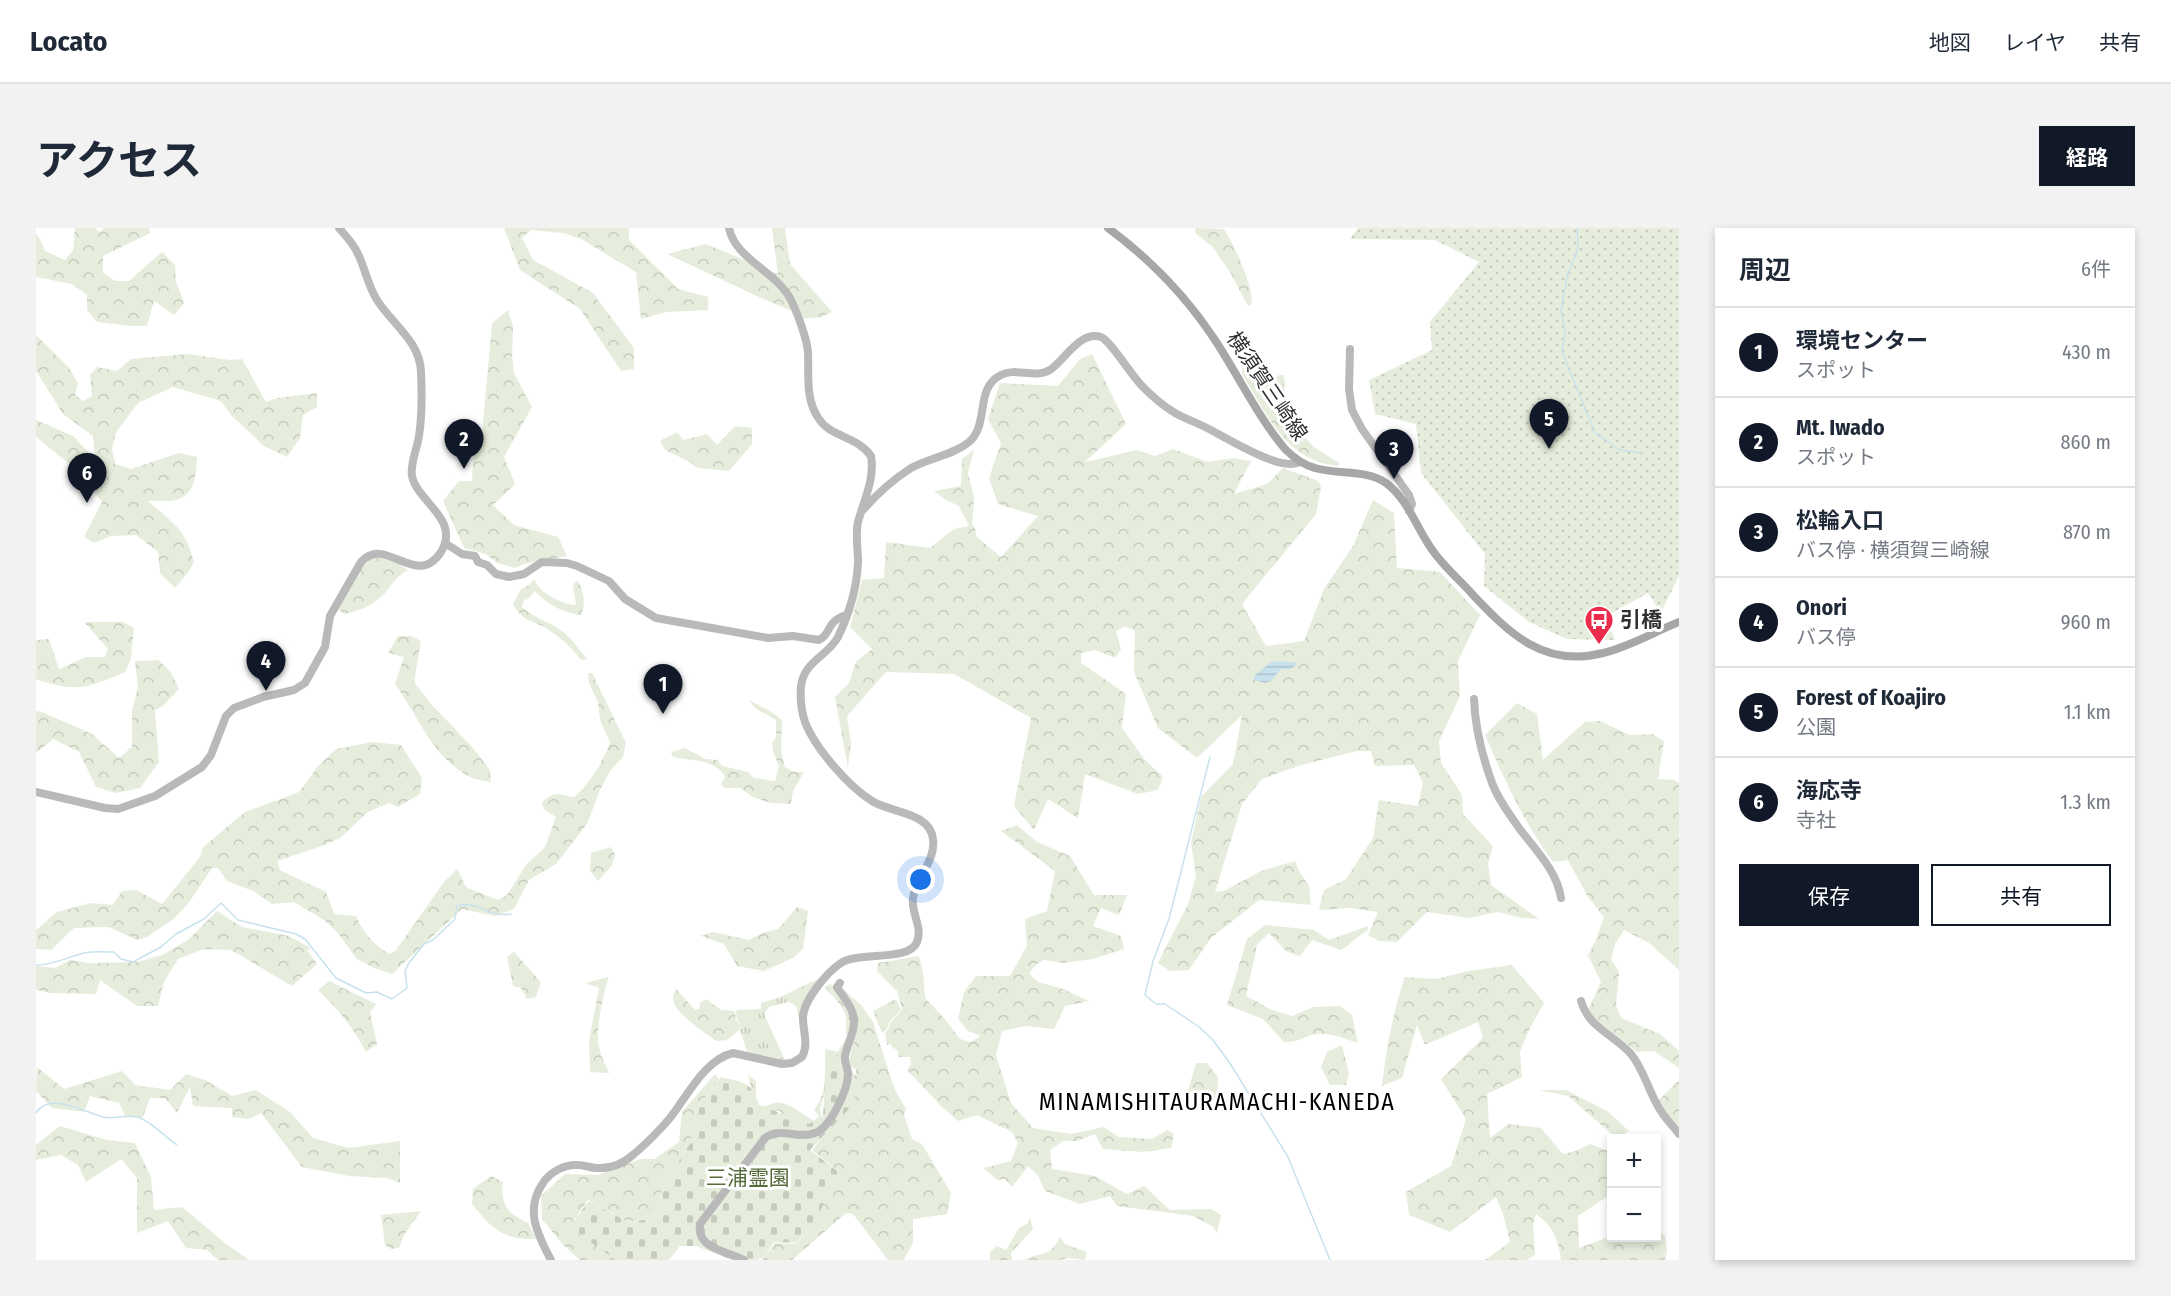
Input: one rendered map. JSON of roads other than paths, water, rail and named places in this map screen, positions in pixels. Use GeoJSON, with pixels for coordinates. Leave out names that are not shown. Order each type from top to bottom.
{"type":"FeatureCollection","features":[{"type":"Feature","properties":{"kind":"main road","name":"横須賀三崎線"},"geometry":{"type":"LineString","coordinates":[[1108,228],[1153,265],[1193,309],[1216,341],[1279,442],[1300,462],[1323,470],[1362,474],[1379,479],[1390,487],[1429,545],[1449,570],[1504,628],[1535,647],[1570,656],[1602,654],[1679,622]]}},
{"type":"Feature","properties":{"kind":"street"},"geometry":{"type":"LineString","coordinates":[[36,792],[113,809],[155,796],[206,764],[226,716],[234,708],[294,690],[305,683],[325,647],[330,616],[366,556],[378,552],[408,565],[424,565],[438,556],[445,543],[441,517],[417,488],[412,476],[420,428],[420,363],[405,333],[376,299],[358,254],[339,228]]}},
{"type":"Feature","properties":{"kind":"street"},"geometry":{"type":"LineString","coordinates":[[551,1260],[533,1220],[535,1201],[543,1183],[552,1173],[572,1165],[609,1168],[625,1161],[646,1144],[709,1067],[726,1054],[733,1053],[782,1064],[792,1063],[802,1057],[806,1044],[804,1009],[816,987],[839,964],[855,957],[904,953],[916,945],[919,929],[913,901],[933,848],[933,838],[928,825],[909,814],[883,808],[852,786],[819,746],[805,723],[800,699],[804,673],[810,664],[831,648],[846,615],[857,579],[857,532],[871,479],[871,456],[860,444],[829,429],[819,421],[809,392],[806,342],[790,299],[773,276],[737,246],[729,228]]}},
{"type":"Feature","properties":{"kind":"street"},"geometry":{"type":"LineString","coordinates":[[862,511],[911,468],[969,441],[976,433],[985,392],[994,379],[1009,372],[1033,374],[1047,372],[1078,343],[1087,337],[1094,336],[1109,342],[1143,387],[1164,406],[1182,418],[1260,457],[1292,464],[1300,462]]}},
{"type":"Feature","properties":{"kind":"street"},"geometry":{"type":"LineString","coordinates":[[1350,349],[1349,395],[1352,410],[1362,429],[1380,451],[1409,495],[1412,504],[1408,511]]}},
{"type":"Feature","properties":{"kind":"street"},"geometry":{"type":"LineString","coordinates":[[445,543],[462,554],[475,556],[478,562],[505,577],[524,574],[542,562],[578,566],[609,581],[625,599],[646,614],[673,622],[768,638],[793,636],[819,640],[825,636],[832,622],[846,615]]}},
{"type":"Feature","properties":{"kind":"street"},"geometry":{"type":"LineString","coordinates":[[1474,699],[1477,725],[1491,782],[1518,826],[1548,867],[1559,886],[1561,898]]}},
{"type":"Feature","properties":{"kind":"street"},"geometry":{"type":"LineString","coordinates":[[744,1260],[705,1244],[700,1236],[700,1224],[765,1138],[775,1132],[814,1134],[824,1128],[830,1120],[847,1082],[845,1057],[852,1038],[854,1020],[851,1008],[837,987],[840,983]]}},
{"type":"Feature","properties":{"kind":"street"},"geometry":{"type":"LineString","coordinates":[[1581,1001],[1584,1012],[1594,1024],[1621,1044],[1633,1057],[1658,1107],[1679,1134]]}},
{"type":"Feature","properties":{"kind":"water"},"geometry":{"type":"Polygon","coordinates":[[[1271,662],[1298,663],[1291,669],[1281,669],[1271,681],[1265,683],[1255,680],[1254,676],[1271,662]]]}},
{"type":"Feature","properties":{"kind":"waterway"},"geometry":{"type":"LineString","coordinates":[[1577,228],[1578,248],[1567,277],[1561,311],[1565,332],[1562,352],[1595,433],[1620,450],[1641,453]]}},
{"type":"Feature","properties":{"kind":"waterway"},"geometry":{"type":"LineString","coordinates":[[1210,757],[1169,919],[1153,961],[1145,995],[1156,1004],[1165,1004],[1198,1026],[1213,1040],[1231,1065],[1288,1157],[1330,1260]]}},
{"type":"Feature","properties":{"kind":"waterway"},"geometry":{"type":"LineString","coordinates":[[36,965],[96,952],[114,952],[121,959],[133,962],[204,919],[221,903],[238,920],[296,934],[305,939],[336,978],[366,993],[377,992],[392,999],[407,988],[405,971],[409,963],[424,944],[433,940],[455,919],[457,906],[471,905],[496,914],[511,914]]}},
{"type":"Feature","properties":{"kind":"waterway"},"geometry":{"type":"LineString","coordinates":[[36,1113],[42,1107],[58,1103],[103,1117],[136,1117],[150,1123],[177,1145]]}},
{"type":"Feature","properties":{"kind":"place","name":"Forest of Koajiro"},"geometry":{"type":"Point","coordinates":[1549,449]}},
{"type":"Feature","properties":{"kind":"place","name":"Mt. Iwado"},"geometry":{"type":"Point","coordinates":[464,469]}},
{"type":"Feature","properties":{"kind":"place","name":"松輪入口"},"geometry":{"type":"Point","coordinates":[1394,479]}},
{"type":"Feature","properties":{"kind":"place","name":"海応寺"},"geometry":{"type":"Point","coordinates":[87,503]}},
{"type":"Feature","properties":{"kind":"place","name":"引橋"},"geometry":{"type":"Point","coordinates":[1599,646]}},
{"type":"Feature","properties":{"kind":"place","name":"Onori"},"geometry":{"type":"Point","coordinates":[266,691]}},
{"type":"Feature","properties":{"kind":"place","name":"環境センター"},"geometry":{"type":"Point","coordinates":[663,714]}},
{"type":"Feature","properties":{"kind":"district","name":"MINAMISHITAURAMACHI-KANEDA"},"geometry":{"type":"Point","coordinates":[1217,1102]}},
{"type":"Feature","properties":{"kind":"park label","name":"三浦霊園"},"geometry":{"type":"Point","coordinates":[748,1178]}}]}
